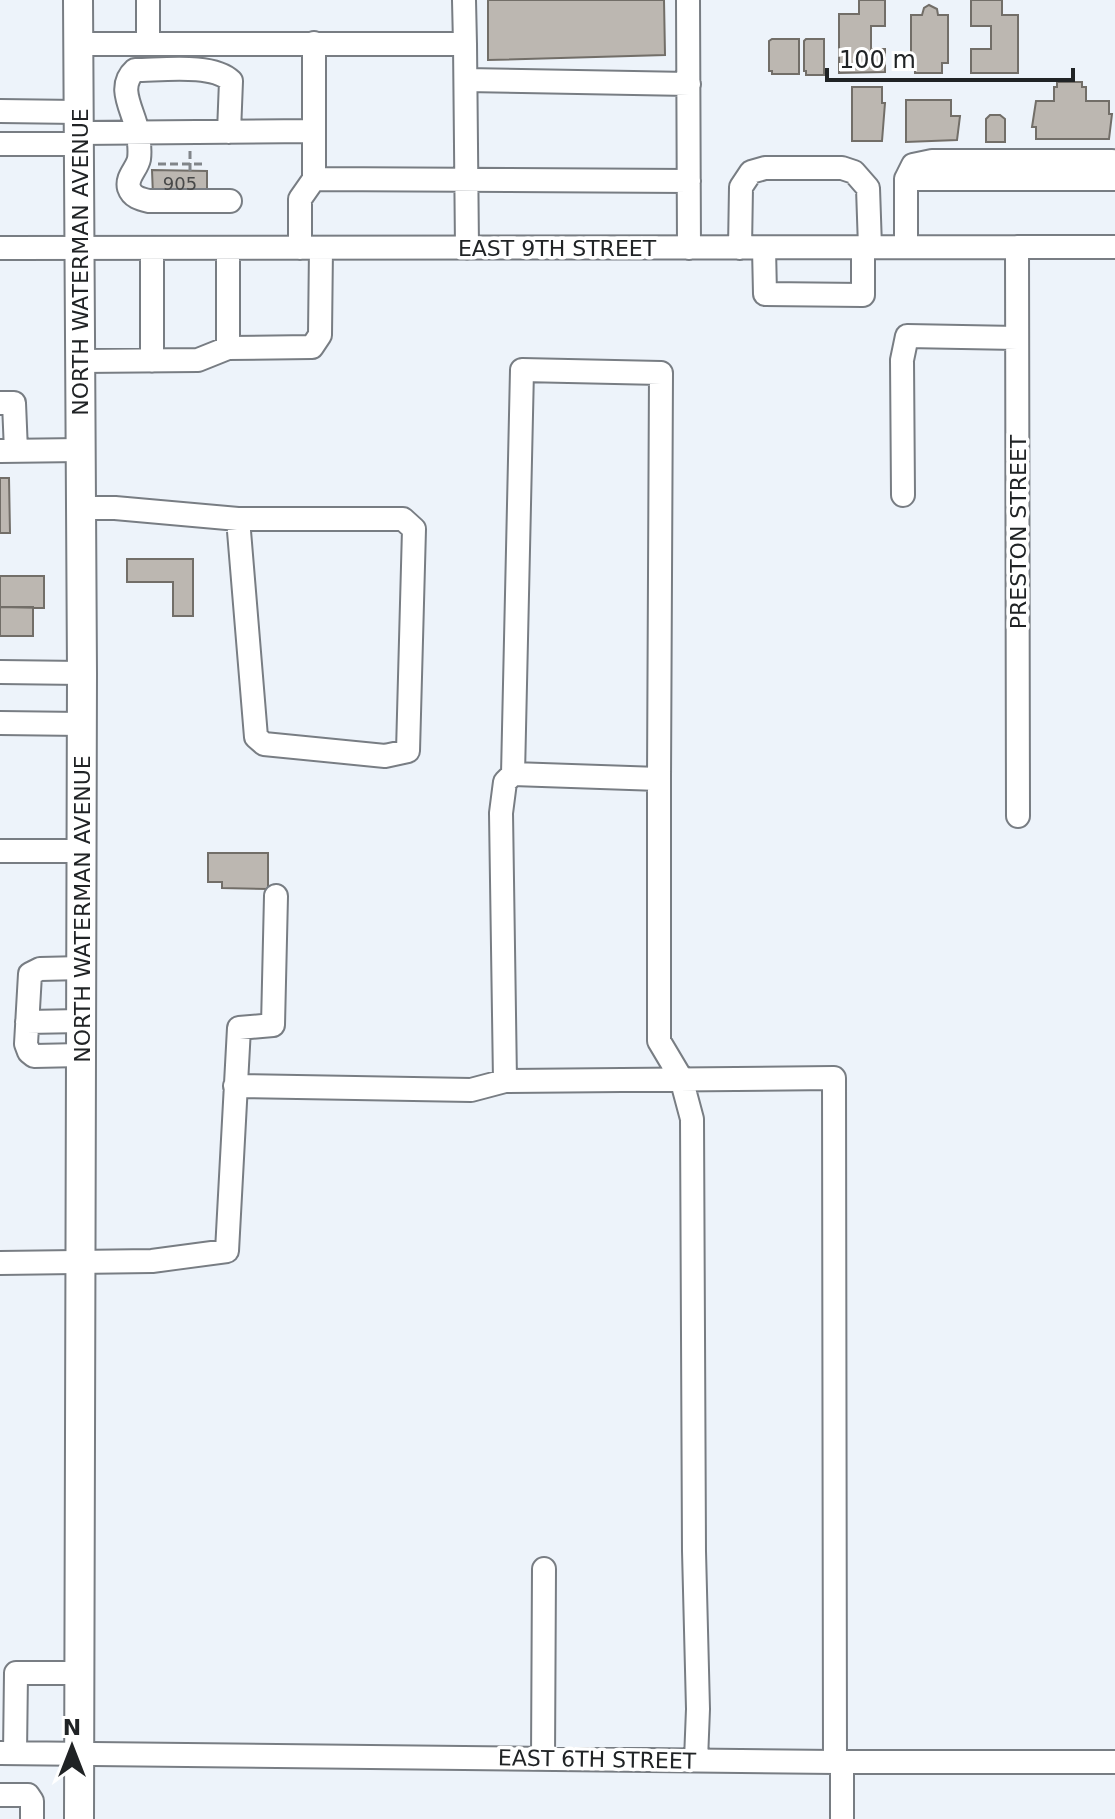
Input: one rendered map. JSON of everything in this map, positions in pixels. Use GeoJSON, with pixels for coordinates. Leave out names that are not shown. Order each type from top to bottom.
{"type":"FeatureCollection","features":[{"type":"Feature","properties":{"kind":"main road","name":"NORTH WATERMAN AVENUE"},"geometry":{"type":"LineString","coordinates":[[78,0],[82,673],[79,1819]]}},
{"type":"Feature","properties":{"kind":"street"},"geometry":{"type":"LineString","coordinates":[[148,0],[148,44]]}},
{"type":"Feature","properties":{"kind":"street"},"geometry":{"type":"LineString","coordinates":[[464,0],[467,248]]}},
{"type":"Feature","properties":{"kind":"street"},"geometry":{"type":"LineString","coordinates":[[688,0],[689,248]]}},
{"type":"Feature","properties":{"kind":"street"},"geometry":{"type":"LineString","coordinates":[[81,361],[198,360],[228,348],[312,347],[320,335],[310,248],[300,199],[314,179],[314,43]]}},
{"type":"Feature","properties":{"kind":"street"},"geometry":{"type":"LineString","coordinates":[[78,44],[465,44]]}},
{"type":"Feature","properties":{"kind":"street"},"geometry":{"type":"LineString","coordinates":[[229,132],[231,81],[225,75],[212,70],[135,70],[128,77],[126,90],[138,134],[139,160],[129,178],[130,190],[137,198],[149,201],[230,201]]}},
{"type":"Feature","properties":{"kind":"street"},"geometry":{"type":"LineString","coordinates":[[466,80],[689,84]]}},
{"type":"Feature","properties":{"kind":"street"},"geometry":{"type":"LineString","coordinates":[[0,111],[78,130],[138,134],[314,131]]}},
{"type":"Feature","properties":{"kind":"street"},"geometry":{"type":"LineString","coordinates":[[0,144],[78,130]]}},
{"type":"Feature","properties":{"kind":"street"},"geometry":{"type":"LineString","coordinates":[[906,247],[906,179],[910,169],[925,161],[1112,161],[1115,165]]}},
{"type":"Feature","properties":{"kind":"street"},"geometry":{"type":"LineString","coordinates":[[740,248],[741,187],[751,172],[765,168],[842,168],[860,176],[869,195],[863,295],[765,294],[764,248]]}},
{"type":"Feature","properties":{"kind":"street"},"geometry":{"type":"LineString","coordinates":[[314,179],[689,181]]}},
{"type":"Feature","properties":{"kind":"street"},"geometry":{"type":"LineString","coordinates":[[906,179],[1115,179]]}},
{"type":"Feature","properties":{"kind":"street","name":"PRESTON STREET"},"geometry":{"type":"LineString","coordinates":[[1017,247],[1018,816]]}},
{"type":"Feature","properties":{"kind":"street","name":"EAST 9TH STREET"},"geometry":{"type":"LineString","coordinates":[[0,248],[1115,247]]}},
{"type":"Feature","properties":{"kind":"street"},"geometry":{"type":"LineString","coordinates":[[152,248],[152,361]]}},
{"type":"Feature","properties":{"kind":"street"},"geometry":{"type":"LineString","coordinates":[[228,248],[228,348]]}},
{"type":"Feature","properties":{"kind":"street"},"geometry":{"type":"LineString","coordinates":[[903,495],[902,360],[907,336],[1017,338]]}},
{"type":"Feature","properties":{"kind":"street"},"geometry":{"type":"LineString","coordinates":[[505,1081],[501,813],[505,782],[513,774],[522,370],[661,373],[659,1041],[681,1078],[692,1119],[696,1760]]}},
{"type":"Feature","properties":{"kind":"street"},"geometry":{"type":"LineString","coordinates":[[0,403],[14,403],[8,451],[81,450]]}},
{"type":"Feature","properties":{"kind":"street"},"geometry":{"type":"LineString","coordinates":[[81,508],[238,519],[403,519],[414,529],[408,751],[385,756],[370,755],[264,744],[256,737],[238,519]]}},
{"type":"Feature","properties":{"kind":"street"},"geometry":{"type":"LineString","coordinates":[[0,672],[82,673]]}},
{"type":"Feature","properties":{"kind":"street"},"geometry":{"type":"LineString","coordinates":[[0,723],[82,724]]}},
{"type":"Feature","properties":{"kind":"street"},"geometry":{"type":"LineString","coordinates":[[513,774],[659,779]]}},
{"type":"Feature","properties":{"kind":"street"},"geometry":{"type":"LineString","coordinates":[[0,851],[82,851]]}},
{"type":"Feature","properties":{"kind":"street"},"geometry":{"type":"LineString","coordinates":[[0,1263],[152,1261],[227,1251],[239,1028],[273,1025],[276,896]]}},
{"type":"Feature","properties":{"kind":"street"},"geometry":{"type":"LineString","coordinates":[[81,1055],[34,1056],[26,1044],[30,974],[40,969],[82,968]]}},
{"type":"Feature","properties":{"kind":"street"},"geometry":{"type":"LineString","coordinates":[[27,1022],[81,1021]]}},
{"type":"Feature","properties":{"kind":"street"},"geometry":{"type":"LineString","coordinates":[[235,1086],[471,1090],[505,1081],[834,1078],[838,1762],[842,1819]]}},
{"type":"Feature","properties":{"kind":"street"},"geometry":{"type":"LineString","coordinates":[[543,1759],[544,1569]]}},
{"type":"Feature","properties":{"kind":"street"},"geometry":{"type":"LineString","coordinates":[[8,1753],[8,1674],[80,1673]]}},
{"type":"Feature","properties":{"kind":"street","name":"EAST 6TH STREET"},"geometry":{"type":"LineString","coordinates":[[8,1753],[1115,1762]]}},
{"type":"Feature","properties":{"kind":"street"},"geometry":{"type":"LineString","coordinates":[[0,1795],[28,1795],[32,1801],[32,1819]]}},
{"type":"Feature","properties":{"kind":"path"},"geometry":{"type":"LineString","coordinates":[[149,164],[206,164]]}},
{"type":"Feature","properties":{"kind":"building"},"geometry":{"type":"Polygon","coordinates":[[[488,0],[664,0],[665,55],[488,60],[488,0]]]}},
{"type":"Feature","properties":{"kind":"building"},"geometry":{"type":"Polygon","coordinates":[[[859,0],[885,0],[885,26],[871,26],[871,49],[885,49],[885,72],[839,73],[839,14],[859,14],[859,0]]]}},
{"type":"Feature","properties":{"kind":"building"},"geometry":{"type":"Polygon","coordinates":[[[971,0],[1002,0],[1002,15],[1018,15],[1018,73],[971,73],[971,49],[991,49],[991,26],[971,26],[971,0]]]}},
{"type":"Feature","properties":{"kind":"building"},"geometry":{"type":"Polygon","coordinates":[[[929,5],[937,9],[938,15],[948,15],[948,63],[942,63],[942,73],[915,73],[915,63],[911,63],[911,15],[922,15],[929,5]]]}},
{"type":"Feature","properties":{"kind":"building"},"geometry":{"type":"Polygon","coordinates":[[[799,39],[799,74],[772,74],[769,71],[769,41],[799,39]]]}},
{"type":"Feature","properties":{"kind":"building"},"geometry":{"type":"Polygon","coordinates":[[[806,39],[824,39],[824,75],[806,75],[804,71],[806,39]]]}},
{"type":"Feature","properties":{"kind":"building"},"geometry":{"type":"Polygon","coordinates":[[[1057,82],[1082,82],[1082,87],[1086,87],[1086,101],[1109,101],[1109,114],[1112,114],[1109,139],[1036,139],[1036,127],[1032,127],[1036,101],[1054,101],[1057,82]]]}},
{"type":"Feature","properties":{"kind":"building"},"geometry":{"type":"Polygon","coordinates":[[[852,87],[882,87],[882,103],[885,103],[882,141],[852,141],[852,87]]]}},
{"type":"Feature","properties":{"kind":"building"},"geometry":{"type":"Polygon","coordinates":[[[906,100],[951,100],[951,116],[960,116],[957,140],[906,142],[906,100]]]}},
{"type":"Feature","properties":{"kind":"building"},"geometry":{"type":"Polygon","coordinates":[[[990,115],[1000,115],[1005,119],[1005,142],[986,142],[986,119],[990,115]]]}},
{"type":"Feature","properties":{"kind":"building"},"geometry":{"type":"Polygon","coordinates":[[[152,170],[207,171],[207,197],[153,196],[152,170]]]}},
{"type":"Feature","properties":{"kind":"building"},"geometry":{"type":"Polygon","coordinates":[[[0,478],[9,478],[10,533],[0,533],[0,478]]]}},
{"type":"Feature","properties":{"kind":"building"},"geometry":{"type":"Polygon","coordinates":[[[127,559],[193,559],[193,616],[173,616],[173,582],[127,582],[127,559]]]}},
{"type":"Feature","properties":{"kind":"building"},"geometry":{"type":"Polygon","coordinates":[[[0,576],[44,576],[44,608],[0,607],[0,576]]]}},
{"type":"Feature","properties":{"kind":"building"},"geometry":{"type":"Polygon","coordinates":[[[0,607],[33,607],[33,636],[0,636],[0,607]]]}},
{"type":"Feature","properties":{"kind":"building"},"geometry":{"type":"Polygon","coordinates":[[[208,853],[268,853],[268,889],[222,888],[222,882],[208,882],[208,853]]]}}]}
